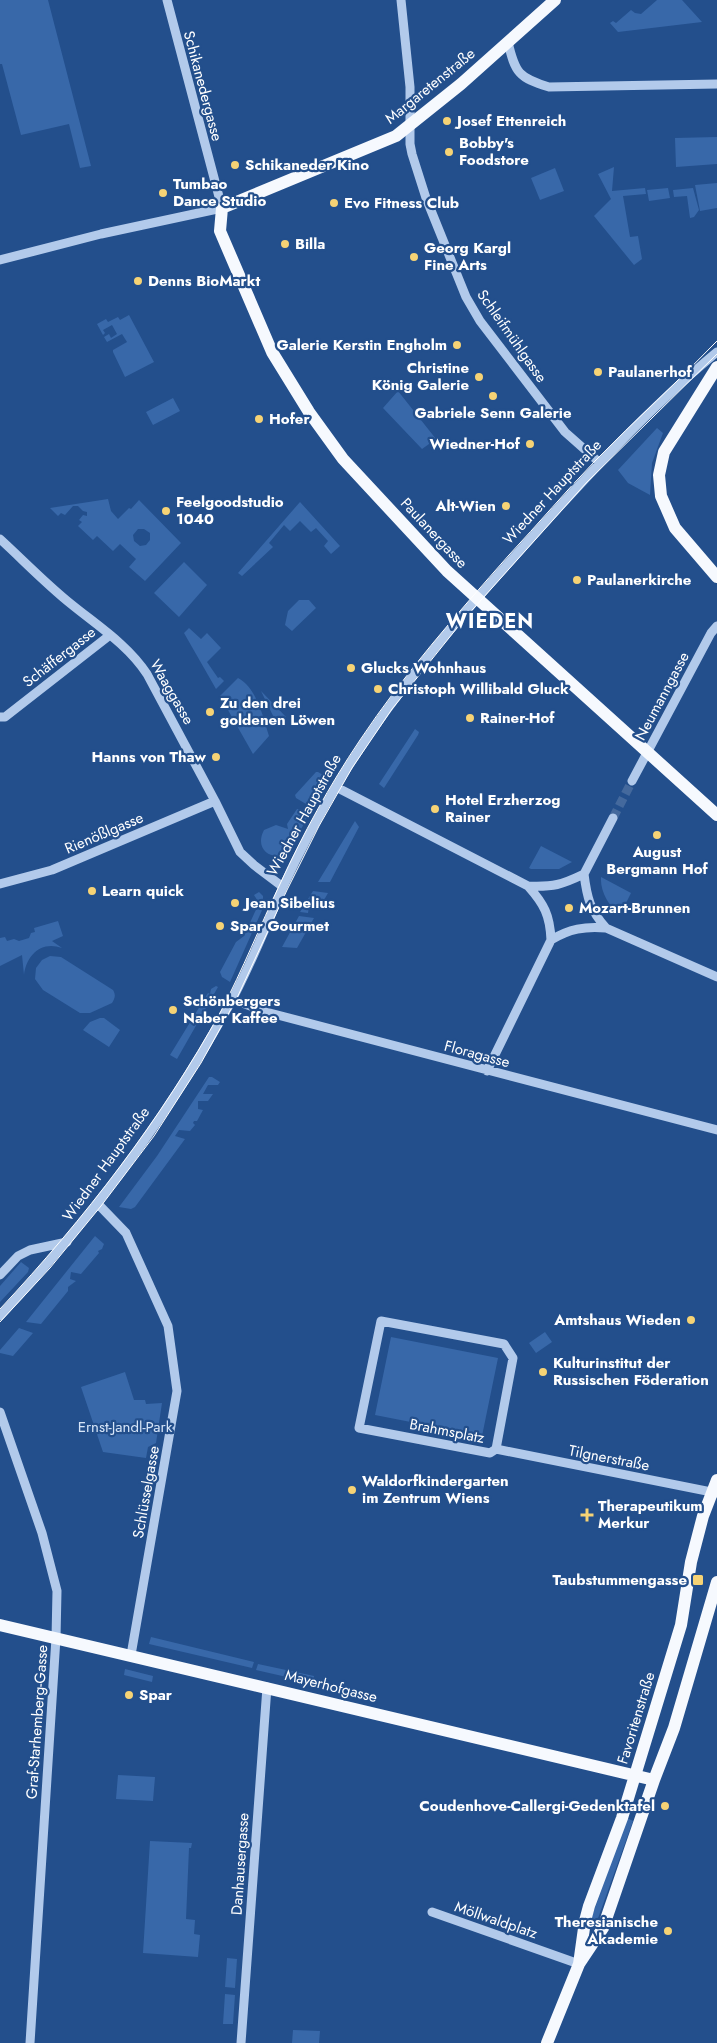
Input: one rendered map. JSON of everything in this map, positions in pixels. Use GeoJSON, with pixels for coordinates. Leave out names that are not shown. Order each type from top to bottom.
{"type":"FeatureCollection","features":[{"type":"Feature","properties":{"kind":"main road","name":"Margaretenstraße"},"geometry":{"type":"LineString","coordinates":[[222,208],[396,136],[555,0]]}},
{"type":"Feature","properties":{"kind":"main road","name":"Paulanergasse"},"geometry":{"type":"LineString","coordinates":[[222,208],[220,231],[223,240],[272,352],[309,412],[343,459],[447,572],[717,815]]}},
{"type":"Feature","properties":{"kind":"main road"},"geometry":{"type":"LineString","coordinates":[[717,366],[664,452],[659,475],[661,496],[671,522],[717,577]]}},
{"type":"Feature","properties":{"kind":"main road","name":"Favoritenstraße"},"geometry":{"type":"LineString","coordinates":[[579,1964],[589,1906],[622,1818],[681,1625],[691,1562],[717,1480]]}},
{"type":"Feature","properties":{"kind":"main road","name":"Favoritenstraße"},"geometry":{"type":"LineString","coordinates":[[547,2043],[579,1964],[603,1928],[674,1728],[717,1582]]}},
{"type":"Feature","properties":{"kind":"main road","name":"Mayerhofgasse"},"geometry":{"type":"LineString","coordinates":[[0,1625],[654,1780]]}},
{"type":"Feature","properties":{"kind":"street","name":"Schikanedergasse"},"geometry":{"type":"LineString","coordinates":[[167,0],[222,208]]}},
{"type":"Feature","properties":{"kind":"street","name":"Schleifmühlgasse"},"geometry":{"type":"LineString","coordinates":[[402,0],[409,75],[410,144],[426,198],[466,296],[480,321],[565,432],[576,444],[600,463]]}},
{"type":"Feature","properties":{"kind":"street"},"geometry":{"type":"LineString","coordinates":[[508,42],[513,63],[526,80],[549,87],[717,84]]}},
{"type":"Feature","properties":{"kind":"street","name":"Margaretenstraße"},"geometry":{"type":"LineString","coordinates":[[0,260],[101,234],[222,208]]}},
{"type":"Feature","properties":{"kind":"street","name":"Wiedner Hauptstraße"},"geometry":{"type":"LineString","coordinates":[[0,1316],[68,1242],[98,1204],[175,1097],[232,999],[283,887],[317,820],[336,787],[415,672],[476,599],[600,463],[688,377],[717,352]]}},
{"type":"Feature","properties":{"kind":"street","name":"Waaggasse"},"geometry":{"type":"LineString","coordinates":[[0,538],[70,603],[110,635],[138,662],[147,674],[216,801],[240,852],[283,887]]}},
{"type":"Feature","properties":{"kind":"street","name":"Neumanngasse"},"geometry":{"type":"LineString","coordinates":[[632,782],[717,626]]}},
{"type":"Feature","properties":{"kind":"street","name":"Schäffergasse"},"geometry":{"type":"LineString","coordinates":[[0,717],[5,717],[110,635]]}},
{"type":"Feature","properties":{"kind":"street"},"geometry":{"type":"LineString","coordinates":[[336,787],[528,886],[545,906],[551,925],[551,940],[487,1071]]}},
{"type":"Feature","properties":{"kind":"street","name":"Rienößlgasse"},"geometry":{"type":"LineString","coordinates":[[0,884],[52,870],[216,801]]}},
{"type":"Feature","properties":{"kind":"street"},"geometry":{"type":"LineString","coordinates":[[606,928],[597,918],[587,899],[584,874],[613,818]]}},
{"type":"Feature","properties":{"kind":"street"},"geometry":{"type":"LineString","coordinates":[[528,886],[563,884],[584,874]]}},
{"type":"Feature","properties":{"kind":"street"},"geometry":{"type":"LineString","coordinates":[[551,940],[564,932],[577,928],[606,928],[717,977]]}},
{"type":"Feature","properties":{"kind":"street","name":"Floragasse"},"geometry":{"type":"LineString","coordinates":[[232,999],[266,1012],[717,1130]]}},
{"type":"Feature","properties":{"kind":"street","name":"Schlüsselgasse"},"geometry":{"type":"LineString","coordinates":[[98,1204],[126,1233],[168,1326],[177,1391],[132,1655]]}},
{"type":"Feature","properties":{"kind":"street"},"geometry":{"type":"LineString","coordinates":[[0,1276],[18,1256],[30,1250],[68,1242]]}},
{"type":"Feature","properties":{"kind":"street","name":"Brahmsplatz"},"geometry":{"type":"LineString","coordinates":[[381,1321],[504,1344],[513,1358],[496,1449],[490,1453],[359,1428],[381,1321]]}},
{"type":"Feature","properties":{"kind":"street","name":"Graf-Starhemberg-Gasse"},"geometry":{"type":"LineString","coordinates":[[0,1412],[42,1533],[57,1591],[56,1638],[30,2043]]}},
{"type":"Feature","properties":{"kind":"street","name":"Tilgnerstraße"},"geometry":{"type":"LineString","coordinates":[[496,1449],[714,1493]]}},
{"type":"Feature","properties":{"kind":"street","name":"Danhausergasse"},"geometry":{"type":"LineString","coordinates":[[241,2043],[267,1687]]}},
{"type":"Feature","properties":{"kind":"street","name":"Möllwaldplatz"},"geometry":{"type":"LineString","coordinates":[[432,1912],[579,1964]]}},
{"type":"Feature","properties":{"kind":"green space"},"geometry":{"type":"Polygon","coordinates":[[[0,0],[48,0],[91,166],[80,168],[69,124],[21,135],[2,64],[0,64],[0,0]]]}},
{"type":"Feature","properties":{"kind":"green space"},"geometry":{"type":"Polygon","coordinates":[[[657,0],[682,0],[702,22],[618,32],[610,23],[613,21],[616,23],[631,10],[641,14],[657,0]]]}},
{"type":"Feature","properties":{"kind":"green space"},"geometry":{"type":"Polygon","coordinates":[[[717,137],[717,164],[676,167],[675,138],[717,137]]]}},
{"type":"Feature","properties":{"kind":"green space"},"geometry":{"type":"Polygon","coordinates":[[[614,167],[612,191],[645,188],[646,194],[623,196],[630,237],[638,236],[642,259],[634,265],[594,216],[611,199],[598,174],[614,167]]]}},
{"type":"Feature","properties":{"kind":"green space"},"geometry":{"type":"Polygon","coordinates":[[[555,168],[564,191],[540,200],[531,178],[555,168]]]}},
{"type":"Feature","properties":{"kind":"green space"},"geometry":{"type":"Polygon","coordinates":[[[717,183],[717,208],[700,211],[695,185],[717,183]]]}},
{"type":"Feature","properties":{"kind":"green space"},"geometry":{"type":"Polygon","coordinates":[[[668,188],[670,198],[649,201],[647,190],[668,188]]]}},
{"type":"Feature","properties":{"kind":"green space"},"geometry":{"type":"Polygon","coordinates":[[[693,188],[699,210],[694,217],[690,218],[687,196],[674,197],[673,190],[693,188]]]}},
{"type":"Feature","properties":{"kind":"green space"},"geometry":{"type":"Polygon","coordinates":[[[129,315],[154,362],[125,377],[113,350],[127,342],[122,334],[107,342],[104,337],[109,334],[111,338],[117,334],[112,325],[103,330],[105,333],[103,335],[97,324],[106,319],[108,322],[118,317],[120,320],[129,315]]]}},
{"type":"Feature","properties":{"kind":"green space"},"geometry":{"type":"Polygon","coordinates":[[[398,391],[436,439],[422,449],[383,408],[398,391]]]}},
{"type":"Feature","properties":{"kind":"green space"},"geometry":{"type":"Polygon","coordinates":[[[173,398],[180,411],[153,425],[146,412],[173,398]]]}},
{"type":"Feature","properties":{"kind":"green space"},"geometry":{"type":"Polygon","coordinates":[[[657,428],[663,433],[652,463],[650,495],[628,483],[618,470],[657,428]]]}},
{"type":"Feature","properties":{"kind":"green space"},"geometry":{"type":"Polygon","coordinates":[[[108,499],[111,511],[118,519],[139,500],[181,543],[145,581],[129,567],[136,559],[120,544],[113,551],[97,536],[93,540],[78,526],[82,522],[79,520],[83,515],[87,516],[87,512],[78,506],[73,506],[65,515],[61,513],[58,516],[50,508],[108,499]],[[138,529],[133,535],[134,541],[140,546],[146,545],[150,540],[150,533],[144,529],[138,529]]]}},
{"type":"Feature","properties":{"kind":"green space"},"geometry":{"type":"Polygon","coordinates":[[[300,502],[340,546],[331,554],[324,546],[328,541],[316,528],[311,532],[300,521],[290,531],[284,525],[269,543],[273,547],[242,576],[238,573],[300,502]]]}},
{"type":"Feature","properties":{"kind":"green space"},"geometry":{"type":"Polygon","coordinates":[[[184,562],[207,585],[179,617],[154,593],[184,562]]]}},
{"type":"Feature","properties":{"kind":"green space"},"geometry":{"type":"Polygon","coordinates":[[[299,600],[309,600],[316,608],[292,631],[285,625],[288,611],[299,600]]]}},
{"type":"Feature","properties":{"kind":"green space"},"geometry":{"type":"Polygon","coordinates":[[[189,628],[201,639],[207,633],[221,648],[207,662],[218,678],[220,677],[224,681],[216,689],[184,633],[189,628]]]}},
{"type":"Feature","properties":{"kind":"green space"},"geometry":{"type":"Polygon","coordinates":[[[238,678],[245,683],[255,696],[269,736],[253,754],[220,696],[238,678]]]}},
{"type":"Feature","properties":{"kind":"green space"},"geometry":{"type":"Polygon","coordinates":[[[261,691],[286,717],[278,726],[261,691]]]}},
{"type":"Feature","properties":{"kind":"green space"},"geometry":{"type":"Polygon","coordinates":[[[415,729],[419,732],[418,735],[384,788],[379,784],[415,729]]]}},
{"type":"Feature","properties":{"kind":"green space"},"geometry":{"type":"Polygon","coordinates":[[[316,772],[323,775],[322,779],[306,804],[296,798],[295,795],[316,772]]]}},
{"type":"Feature","properties":{"kind":"green space"},"geometry":{"type":"Polygon","coordinates":[[[297,809],[307,813],[308,816],[297,837],[293,838],[291,836],[290,846],[286,852],[273,856],[267,853],[262,848],[261,840],[264,830],[276,825],[288,829],[287,824],[297,809]]]}},
{"type":"Feature","properties":{"kind":"green space"},"geometry":{"type":"Polygon","coordinates":[[[355,821],[359,827],[330,882],[318,882],[355,821]]]}},
{"type":"Feature","properties":{"kind":"green space"},"geometry":{"type":"Polygon","coordinates":[[[541,846],[572,862],[559,869],[529,868],[541,846]]]}},
{"type":"Feature","properties":{"kind":"green space"},"geometry":{"type":"Polygon","coordinates":[[[601,877],[631,893],[620,915],[606,898],[602,888],[601,877]]]}},
{"type":"Feature","properties":{"kind":"green space"},"geometry":{"type":"Polygon","coordinates":[[[313,891],[328,893],[320,907],[309,906],[308,913],[300,912],[313,891]]]}},
{"type":"Feature","properties":{"kind":"green space"},"geometry":{"type":"Polygon","coordinates":[[[259,892],[263,896],[263,908],[230,982],[222,977],[220,972],[236,942],[244,936],[259,903],[254,895],[259,892]]]}},
{"type":"Feature","properties":{"kind":"green space"},"geometry":{"type":"Polygon","coordinates":[[[299,916],[314,918],[297,948],[282,947],[299,916]]]}},
{"type":"Feature","properties":{"kind":"green space"},"geometry":{"type":"Polygon","coordinates":[[[58,921],[63,936],[52,941],[62,948],[47,946],[36,951],[25,968],[24,975],[22,955],[0,966],[0,938],[5,937],[7,941],[14,939],[19,941],[29,938],[31,933],[35,932],[34,928],[58,921]]]}},
{"type":"Feature","properties":{"kind":"green space"},"geometry":{"type":"Polygon","coordinates":[[[50,956],[61,957],[113,990],[115,996],[112,1003],[90,1013],[80,1013],[43,990],[35,979],[36,968],[42,960],[50,956]]]}},
{"type":"Feature","properties":{"kind":"green space"},"geometry":{"type":"Polygon","coordinates":[[[216,986],[218,987],[177,1059],[170,1055],[208,993],[210,994],[211,989],[216,986]]]}},
{"type":"Feature","properties":{"kind":"green space"},"geometry":{"type":"Polygon","coordinates":[[[104,1018],[120,1030],[109,1047],[83,1030],[90,1022],[104,1018]]]}},
{"type":"Feature","properties":{"kind":"green space"},"geometry":{"type":"Polygon","coordinates":[[[209,1077],[220,1082],[218,1085],[208,1085],[203,1094],[213,1094],[208,1101],[198,1101],[198,1109],[203,1110],[197,1121],[194,1121],[195,1125],[190,1131],[179,1130],[175,1136],[185,1139],[135,1207],[131,1209],[119,1207],[157,1156],[209,1077]]]}},
{"type":"Feature","properties":{"kind":"green space"},"geometry":{"type":"Polygon","coordinates":[[[95,1236],[104,1244],[102,1249],[98,1251],[99,1253],[81,1274],[71,1272],[70,1279],[76,1281],[68,1287],[68,1291],[41,1324],[26,1322],[95,1236]]]}},
{"type":"Feature","properties":{"kind":"green space"},"geometry":{"type":"Polygon","coordinates":[[[21,1262],[29,1268],[28,1272],[0,1302],[0,1286],[21,1262]]]}},
{"type":"Feature","properties":{"kind":"green space"},"geometry":{"type":"Polygon","coordinates":[[[19,1328],[33,1333],[13,1356],[0,1353],[0,1350],[19,1328]]]}},
{"type":"Feature","properties":{"kind":"green space"},"geometry":{"type":"Polygon","coordinates":[[[545,1332],[552,1342],[536,1353],[529,1343],[545,1332]]]}},
{"type":"Feature","properties":{"kind":"green space"},"geometry":{"type":"Polygon","coordinates":[[[391,1337],[498,1358],[482,1436],[375,1415],[391,1337]]]}},
{"type":"Feature","properties":{"kind":"green space","name":"Ernst-Jandl-Park"},"geometry":{"type":"Polygon","coordinates":[[[125,1372],[134,1400],[145,1400],[146,1404],[162,1403],[156,1443],[148,1447],[146,1458],[103,1452],[81,1387],[125,1372]]]}},
{"type":"Feature","properties":{"kind":"green space"},"geometry":{"type":"Polygon","coordinates":[[[151,1637],[254,1662],[252,1668],[149,1644],[151,1637]]]}},
{"type":"Feature","properties":{"kind":"green space"},"geometry":{"type":"Polygon","coordinates":[[[258,1664],[314,1676],[313,1683],[256,1670],[258,1664]]]}},
{"type":"Feature","properties":{"kind":"green space"},"geometry":{"type":"Polygon","coordinates":[[[125,1669],[153,1676],[152,1682],[124,1675],[125,1669]]]}},
{"type":"Feature","properties":{"kind":"green space"},"geometry":{"type":"Polygon","coordinates":[[[118,1775],[155,1777],[153,1801],[116,1799],[118,1775]]]}},
{"type":"Feature","properties":{"kind":"green space"},"geometry":{"type":"Polygon","coordinates":[[[627,1818],[633,1821],[597,1921],[591,1919],[627,1818]]]}},
{"type":"Feature","properties":{"kind":"green space"},"geometry":{"type":"Polygon","coordinates":[[[150,1841],[192,1843],[191,1848],[189,1848],[186,1919],[195,1920],[194,1934],[200,1935],[198,1957],[143,1953],[150,1841]]]}},
{"type":"Feature","properties":{"kind":"green space"},"geometry":{"type":"Polygon","coordinates":[[[227,1958],[237,1959],[235,1988],[225,1987],[227,1958]]]}},
{"type":"Feature","properties":{"kind":"green space"},"geometry":{"type":"Polygon","coordinates":[[[225,1994],[235,1995],[233,2024],[223,2024],[225,1994]]]}},
{"type":"Feature","properties":{"kind":"green space"},"geometry":{"type":"Polygon","coordinates":[[[293,2030],[320,2031],[319,2043],[292,2043],[293,2030]]]}},
{"type":"Feature","properties":{"kind":"tunnel"},"geometry":{"type":"LineString","coordinates":[[613,818],[632,781]]}},
{"type":"Feature","properties":{"kind":"tram line"},"geometry":{"type":"LineString","coordinates":[[0,1309],[62,1239],[120,1167],[173,1091],[221,1011],[289,865],[317,810],[349,757],[394,692],[431,645],[573,484],[717,341]]}},
{"type":"Feature","properties":{"kind":"tram line"},"geometry":{"type":"LineString","coordinates":[[0,1322],[50,1268],[101,1206],[154,1136],[201,1063],[236,1000],[319,826],[352,768],[392,709],[465,618],[587,482],[717,354]]}},
{"type":"Feature","properties":{"kind":"place","name":"Josef Ettenreich"},"geometry":{"type":"Point","coordinates":[447,121]}},
{"type":"Feature","properties":{"kind":"place","name":"Bobby's Foodstore"},"geometry":{"type":"Point","coordinates":[449,152]}},
{"type":"Feature","properties":{"kind":"place","name":"Schikaneder Kino"},"geometry":{"type":"Point","coordinates":[235,165]}},
{"type":"Feature","properties":{"kind":"place","name":"Tumbao Dance Studio"},"geometry":{"type":"Point","coordinates":[163,193]}},
{"type":"Feature","properties":{"kind":"place","name":"Evo Fitness Club"},"geometry":{"type":"Point","coordinates":[334,203]}},
{"type":"Feature","properties":{"kind":"place","name":"Billa"},"geometry":{"type":"Point","coordinates":[285,244]}},
{"type":"Feature","properties":{"kind":"place","name":"Georg Kargl Fine Arts"},"geometry":{"type":"Point","coordinates":[414,257]}},
{"type":"Feature","properties":{"kind":"place","name":"Denns BioMarkt"},"geometry":{"type":"Point","coordinates":[138,281]}},
{"type":"Feature","properties":{"kind":"place","name":"Galerie Kerstin Engholm"},"geometry":{"type":"Point","coordinates":[457,345]}},
{"type":"Feature","properties":{"kind":"place","name":"Paulanerhof"},"geometry":{"type":"Point","coordinates":[598,372]}},
{"type":"Feature","properties":{"kind":"place","name":"Christine König Galerie"},"geometry":{"type":"Point","coordinates":[479,377]}},
{"type":"Feature","properties":{"kind":"place","name":"Gabriele Senn Galerie"},"geometry":{"type":"Point","coordinates":[493,396]}},
{"type":"Feature","properties":{"kind":"place","name":"Hofer"},"geometry":{"type":"Point","coordinates":[259,419]}},
{"type":"Feature","properties":{"kind":"place","name":"Wiedner-Hof"},"geometry":{"type":"Point","coordinates":[530,444]}},
{"type":"Feature","properties":{"kind":"place","name":"Alt-Wien"},"geometry":{"type":"Point","coordinates":[506,506]}},
{"type":"Feature","properties":{"kind":"place","name":"Feelgoodstudio 1040"},"geometry":{"type":"Point","coordinates":[166,511]}},
{"type":"Feature","properties":{"kind":"place","name":"Paulanerkirche"},"geometry":{"type":"Point","coordinates":[577,580]}},
{"type":"Feature","properties":{"kind":"place","name":"Glucks Wohnhaus"},"geometry":{"type":"Point","coordinates":[351,668]}},
{"type":"Feature","properties":{"kind":"place","name":"Christoph Willibald Gluck"},"geometry":{"type":"Point","coordinates":[378,689]}},
{"type":"Feature","properties":{"kind":"place","name":"Zu den drei goldenen Löwen"},"geometry":{"type":"Point","coordinates":[210,712]}},
{"type":"Feature","properties":{"kind":"place","name":"Rainer-Hof"},"geometry":{"type":"Point","coordinates":[470,718]}},
{"type":"Feature","properties":{"kind":"place","name":"Hanns von Thaw"},"geometry":{"type":"Point","coordinates":[216,757]}},
{"type":"Feature","properties":{"kind":"place","name":"Hotel Erzherzog Rainer"},"geometry":{"type":"Point","coordinates":[435,809]}},
{"type":"Feature","properties":{"kind":"place","name":"August Bergmann Hof"},"geometry":{"type":"Point","coordinates":[657,835]}},
{"type":"Feature","properties":{"kind":"place","name":"Learn quick"},"geometry":{"type":"Point","coordinates":[92,891]}},
{"type":"Feature","properties":{"kind":"place","name":"Jean Sibelius"},"geometry":{"type":"Point","coordinates":[235,903]}},
{"type":"Feature","properties":{"kind":"place","name":"Mozart-Brunnen"},"geometry":{"type":"Point","coordinates":[569,908]}},
{"type":"Feature","properties":{"kind":"place","name":"Spar Gourmet"},"geometry":{"type":"Point","coordinates":[220,926]}},
{"type":"Feature","properties":{"kind":"place","name":"Schönbergers Naber Kaffee"},"geometry":{"type":"Point","coordinates":[173,1010]}},
{"type":"Feature","properties":{"kind":"place","name":"Amtshaus Wieden"},"geometry":{"type":"Point","coordinates":[691,1320]}},
{"type":"Feature","properties":{"kind":"place","name":"Kulturinstitut der Russischen Föderation"},"geometry":{"type":"Point","coordinates":[543,1372]}},
{"type":"Feature","properties":{"kind":"place","name":"Waldorfkindergarten im Zentrum Wiens"},"geometry":{"type":"Point","coordinates":[352,1490]}},
{"type":"Feature","properties":{"kind":"place","name":"Therapeutikum Merkur"},"geometry":{"type":"Point","coordinates":[587,1515]}},
{"type":"Feature","properties":{"kind":"place","name":"Taubstummengasse"},"geometry":{"type":"Point","coordinates":[698,1580]}},
{"type":"Feature","properties":{"kind":"place","name":"Spar"},"geometry":{"type":"Point","coordinates":[129,1695]}},
{"type":"Feature","properties":{"kind":"place","name":"Coudenhove-Callergi-Gedenktafel"},"geometry":{"type":"Point","coordinates":[665,1806]}},
{"type":"Feature","properties":{"kind":"place","name":"Theresianische Akademie"},"geometry":{"type":"Point","coordinates":[668,1931]}},
{"type":"Feature","properties":{"kind":"district","name":"WIEDEN"},"geometry":{"type":"Point","coordinates":[490,621]}}]}
